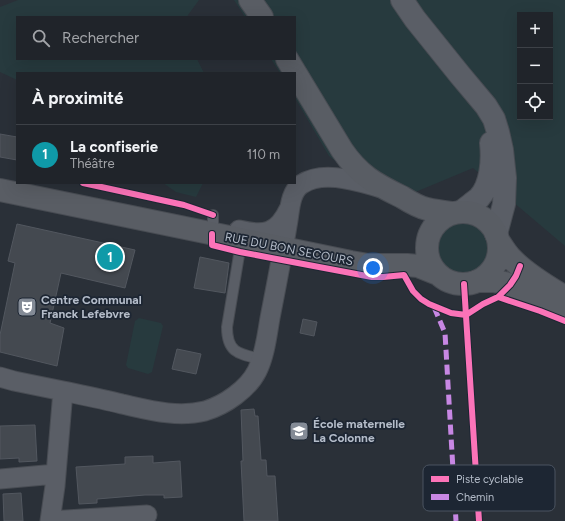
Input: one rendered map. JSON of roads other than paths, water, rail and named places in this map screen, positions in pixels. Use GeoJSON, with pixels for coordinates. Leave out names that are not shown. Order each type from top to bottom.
{"type":"FeatureCollection","features":[{"type":"Feature","properties":{"kind":"main road"},"geometry":{"type":"LineString","coordinates":[[250,0],[261,16]]}},
{"type":"Feature","properties":{"kind":"main road"},"geometry":{"type":"LineString","coordinates":[[288,60],[295,72]]}},
{"type":"Feature","properties":{"kind":"main road"},"geometry":{"type":"LineString","coordinates":[[296,74],[347,157],[363,175],[387,190],[419,206],[436,211],[471,213],[481,216],[489,223],[511,258],[543,283],[565,297]]}},
{"type":"Feature","properties":{"kind":"main road","name":"RUE DU BON SECOURS"},"geometry":{"type":"LineString","coordinates":[[0,190],[213,225],[284,248],[364,264],[418,266],[438,274]]}},
{"type":"Feature","properties":{"kind":"main road"},"geometry":{"type":"LineString","coordinates":[[456,212],[444,217],[430,232],[426,248],[429,260],[438,274],[443,278],[457,283],[493,281],[505,284],[565,310]]}},
{"type":"Feature","properties":{"kind":"main road"},"geometry":{"type":"LineString","coordinates":[[477,281],[487,274],[496,262],[498,251],[497,237]]}},
{"type":"Feature","properties":{"kind":"street"},"geometry":{"type":"LineString","coordinates":[[402,0],[460,76],[486,106],[494,119],[504,159],[505,188],[504,204],[497,237]]}},
{"type":"Feature","properties":{"kind":"street"},"geometry":{"type":"LineString","coordinates":[[456,212],[478,198],[484,190],[490,169],[491,147],[487,127],[482,115],[460,76]]}},
{"type":"Feature","properties":{"kind":"street"},"geometry":{"type":"LineString","coordinates":[[0,377],[166,413],[188,414],[206,410],[223,403],[238,393],[245,386],[256,372],[261,359],[284,248],[291,204],[294,193],[298,187],[305,182],[320,178],[335,178],[347,179],[387,190]]}},
{"type":"Feature","properties":{"kind":"street","name":"RUE DU BON SECOURS"},"geometry":{"type":"LineString","coordinates":[[0,179],[16,183]]}},
{"type":"Feature","properties":{"kind":"street","name":"RUE DU BON SECOURS"},"geometry":{"type":"LineString","coordinates":[[23,184],[99,199],[213,225]]}},
{"type":"Feature","properties":{"kind":"street","name":"RUE DU BON SECOURS"},"geometry":{"type":"LineString","coordinates":[[242,235],[261,233],[274,228],[283,219],[291,204]]}},
{"type":"Feature","properties":{"kind":"street"},"geometry":{"type":"LineString","coordinates":[[63,391],[56,474],[50,521],[147,515]]}},
{"type":"Feature","properties":{"kind":"street"},"geometry":{"type":"LineString","coordinates":[[0,479],[56,474]]}},
{"type":"Feature","properties":{"kind":"lane"},"geometry":{"type":"LineString","coordinates":[[242,235],[227,335],[231,346],[235,351],[245,356],[261,359]]}},
{"type":"Feature","properties":{"kind":"place","name":"La confiserie"},"geometry":{"type":"Point","coordinates":[110,257]}},
{"type":"Feature","properties":{"kind":"place","name":"Centre Communal Franck Lefebvre"},"geometry":{"type":"Point","coordinates":[27,307]}},
{"type":"Feature","properties":{"kind":"place","name":"École maternelle La Colonne"},"geometry":{"type":"Point","coordinates":[299,431]}}]}
